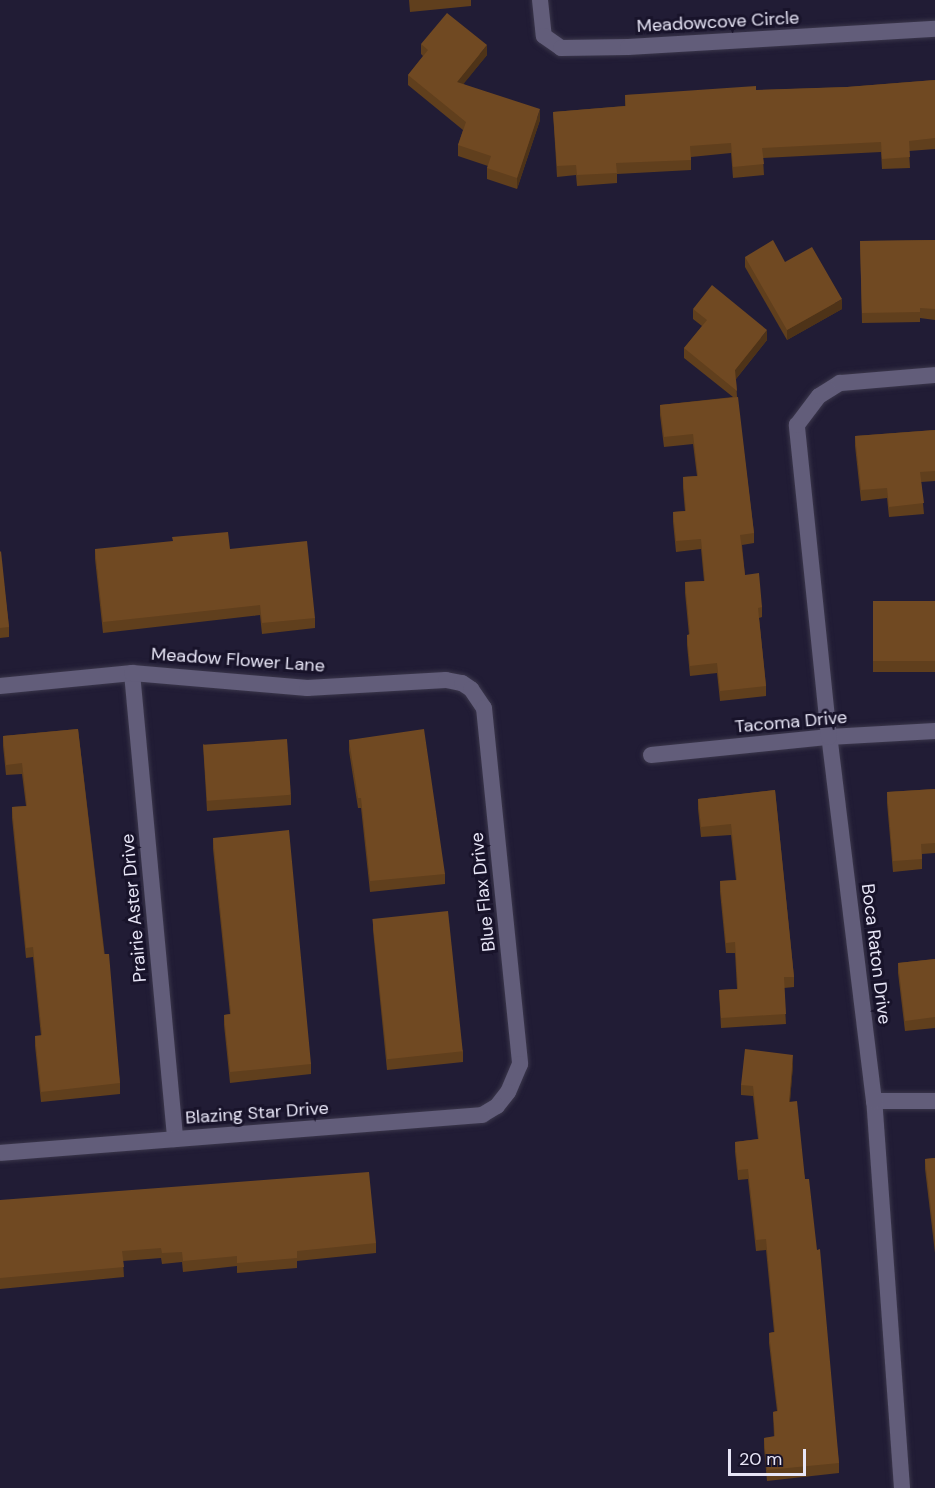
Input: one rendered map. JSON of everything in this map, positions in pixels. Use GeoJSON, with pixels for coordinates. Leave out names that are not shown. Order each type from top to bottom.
{"type":"FeatureCollection","features":[{"type":"Feature","properties":{"kind":"street","name":"Meadowcove Circle"},"geometry":{"type":"LineString","coordinates":[[540,0],[544,36],[561,48],[628,47],[935,29]]}},
{"type":"Feature","properties":{"kind":"street","name":"Boca Raton Drive"},"geometry":{"type":"LineString","coordinates":[[903,1488],[898,1449],[889,1286],[874,1101],[829,737],[797,425],[819,396],[840,383],[935,375]]}},
{"type":"Feature","properties":{"kind":"street","name":"Meadow Flower Lane"},"geometry":{"type":"LineString","coordinates":[[0,686],[132,673],[307,688],[446,680],[462,683],[471,689]]}},
{"type":"Feature","properties":{"kind":"street","name":"Prairie Aster Drive"},"geometry":{"type":"LineString","coordinates":[[132,673],[175,1139]]}},
{"type":"Feature","properties":{"kind":"street","name":"Blue Flax Drive"},"geometry":{"type":"LineString","coordinates":[[471,689],[484,708],[520,1064],[508,1092]]}},
{"type":"Feature","properties":{"kind":"street","name":"Tacoma Drive"},"geometry":{"type":"LineString","coordinates":[[651,756],[829,737],[935,731]]}},
{"type":"Feature","properties":{"kind":"street","name":"Blazing Star Drive"},"geometry":{"type":"LineString","coordinates":[[0,1153],[482,1115],[497,1106],[508,1092]]}},
{"type":"Feature","properties":{"kind":"street"},"geometry":{"type":"LineString","coordinates":[[874,1101],[935,1101]]}},
{"type":"Feature","properties":{"kind":"building"},"geometry":{"type":"Polygon","coordinates":[[[447,13],[487,45],[457,82],[540,109],[517,178],[487,168],[491,156],[458,145],[466,122],[408,75],[428,50],[421,44],[447,13]]]}},
{"type":"Feature","properties":{"kind":"building"},"geometry":{"type":"Polygon","coordinates":[[[935,80],[935,138],[909,141],[910,157],[882,159],[881,142],[762,148],[764,164],[733,167],[731,143],[690,146],[691,160],[616,163],[617,173],[577,175],[576,165],[557,166],[553,112],[626,106],[625,95],[756,86],[756,90],[847,87],[935,80]]]}},
{"type":"Feature","properties":{"kind":"building"},"geometry":{"type":"Polygon","coordinates":[[[773,240],[785,262],[812,247],[842,299],[787,330],[745,257],[773,240]]]}},
{"type":"Feature","properties":{"kind":"building"},"geometry":{"type":"Polygon","coordinates":[[[935,240],[935,309],[920,308],[920,312],[862,313],[860,241],[935,240]]]}},
{"type":"Feature","properties":{"kind":"building"},"geometry":{"type":"Polygon","coordinates":[[[712,285],[767,330],[735,370],[737,391],[684,348],[707,320],[693,309],[712,285]]]}},
{"type":"Feature","properties":{"kind":"building"},"geometry":{"type":"Polygon","coordinates":[[[738,397],[754,533],[740,535],[745,575],[759,573],[762,607],[758,608],[766,686],[720,691],[717,663],[690,666],[687,635],[690,634],[685,582],[705,581],[701,539],[676,541],[673,512],[686,511],[683,477],[698,476],[693,434],[664,437],[660,405],[738,397]]]}},
{"type":"Feature","properties":{"kind":"building"},"geometry":{"type":"Polygon","coordinates":[[[935,430],[935,471],[920,472],[924,503],[889,507],[887,488],[861,490],[855,436],[935,430]]]}},
{"type":"Feature","properties":{"kind":"building"},"geometry":{"type":"Polygon","coordinates":[[[228,532],[230,549],[307,541],[315,618],[262,623],[260,605],[103,622],[95,549],[173,541],[172,537],[228,532]]]}},
{"type":"Feature","properties":{"kind":"building"},"geometry":{"type":"Polygon","coordinates":[[[0,552],[9,627],[0,628],[0,552]]]}},
{"type":"Feature","properties":{"kind":"building"},"geometry":{"type":"Polygon","coordinates":[[[873,601],[935,601],[935,661],[873,661],[873,601]]]}},
{"type":"Feature","properties":{"kind":"building"},"geometry":{"type":"Polygon","coordinates":[[[78,729],[104,954],[109,954],[120,1083],[41,1092],[35,1036],[42,1035],[33,947],[26,948],[12,807],[27,806],[22,763],[6,765],[3,736],[78,729]]]}},
{"type":"Feature","properties":{"kind":"building"},"geometry":{"type":"Polygon","coordinates":[[[424,729],[445,874],[370,881],[361,798],[358,798],[349,740],[424,729]]]}},
{"type":"Feature","properties":{"kind":"building"},"geometry":{"type":"Polygon","coordinates":[[[287,739],[291,795],[207,801],[203,745],[287,739]]]}},
{"type":"Feature","properties":{"kind":"building"},"geometry":{"type":"Polygon","coordinates":[[[935,789],[935,843],[921,844],[922,859],[893,861],[887,792],[935,789]]]}},
{"type":"Feature","properties":{"kind":"building"},"geometry":{"type":"Polygon","coordinates":[[[775,790],[794,977],[784,977],[786,1014],[721,1018],[719,990],[738,989],[735,942],[726,943],[720,881],[737,880],[731,824],[701,827],[698,799],[775,790]]]}},
{"type":"Feature","properties":{"kind":"building"},"geometry":{"type":"Polygon","coordinates":[[[289,830],[311,1064],[230,1072],[224,1015],[231,1014],[213,838],[289,830]]]}},
{"type":"Feature","properties":{"kind":"building"},"geometry":{"type":"Polygon","coordinates":[[[448,911],[463,1051],[387,1059],[372,919],[448,911]]]}},
{"type":"Feature","properties":{"kind":"building"},"geometry":{"type":"Polygon","coordinates":[[[935,959],[935,1017],[905,1021],[898,963],[935,959]]]}},
{"type":"Feature","properties":{"kind":"building"},"geometry":{"type":"Polygon","coordinates":[[[745,1049],[793,1055],[789,1102],[797,1101],[805,1179],[809,1179],[817,1250],[820,1249],[839,1463],[767,1470],[764,1438],[775,1436],[773,1412],[778,1411],[769,1333],[775,1332],[766,1239],[756,1240],[748,1169],[738,1170],[735,1142],[759,1139],[753,1086],[741,1085],[745,1049]]]}},
{"type":"Feature","properties":{"kind":"building"},"geometry":{"type":"Polygon","coordinates":[[[935,1158],[935,1242],[925,1159],[935,1158]]]}},
{"type":"Feature","properties":{"kind":"building"},"geometry":{"type":"Polygon","coordinates":[[[369,1172],[376,1243],[297,1251],[297,1258],[237,1263],[237,1256],[183,1261],[182,1252],[162,1253],[161,1248],[122,1251],[124,1267],[0,1278],[0,1200],[369,1172]]]}}]}
